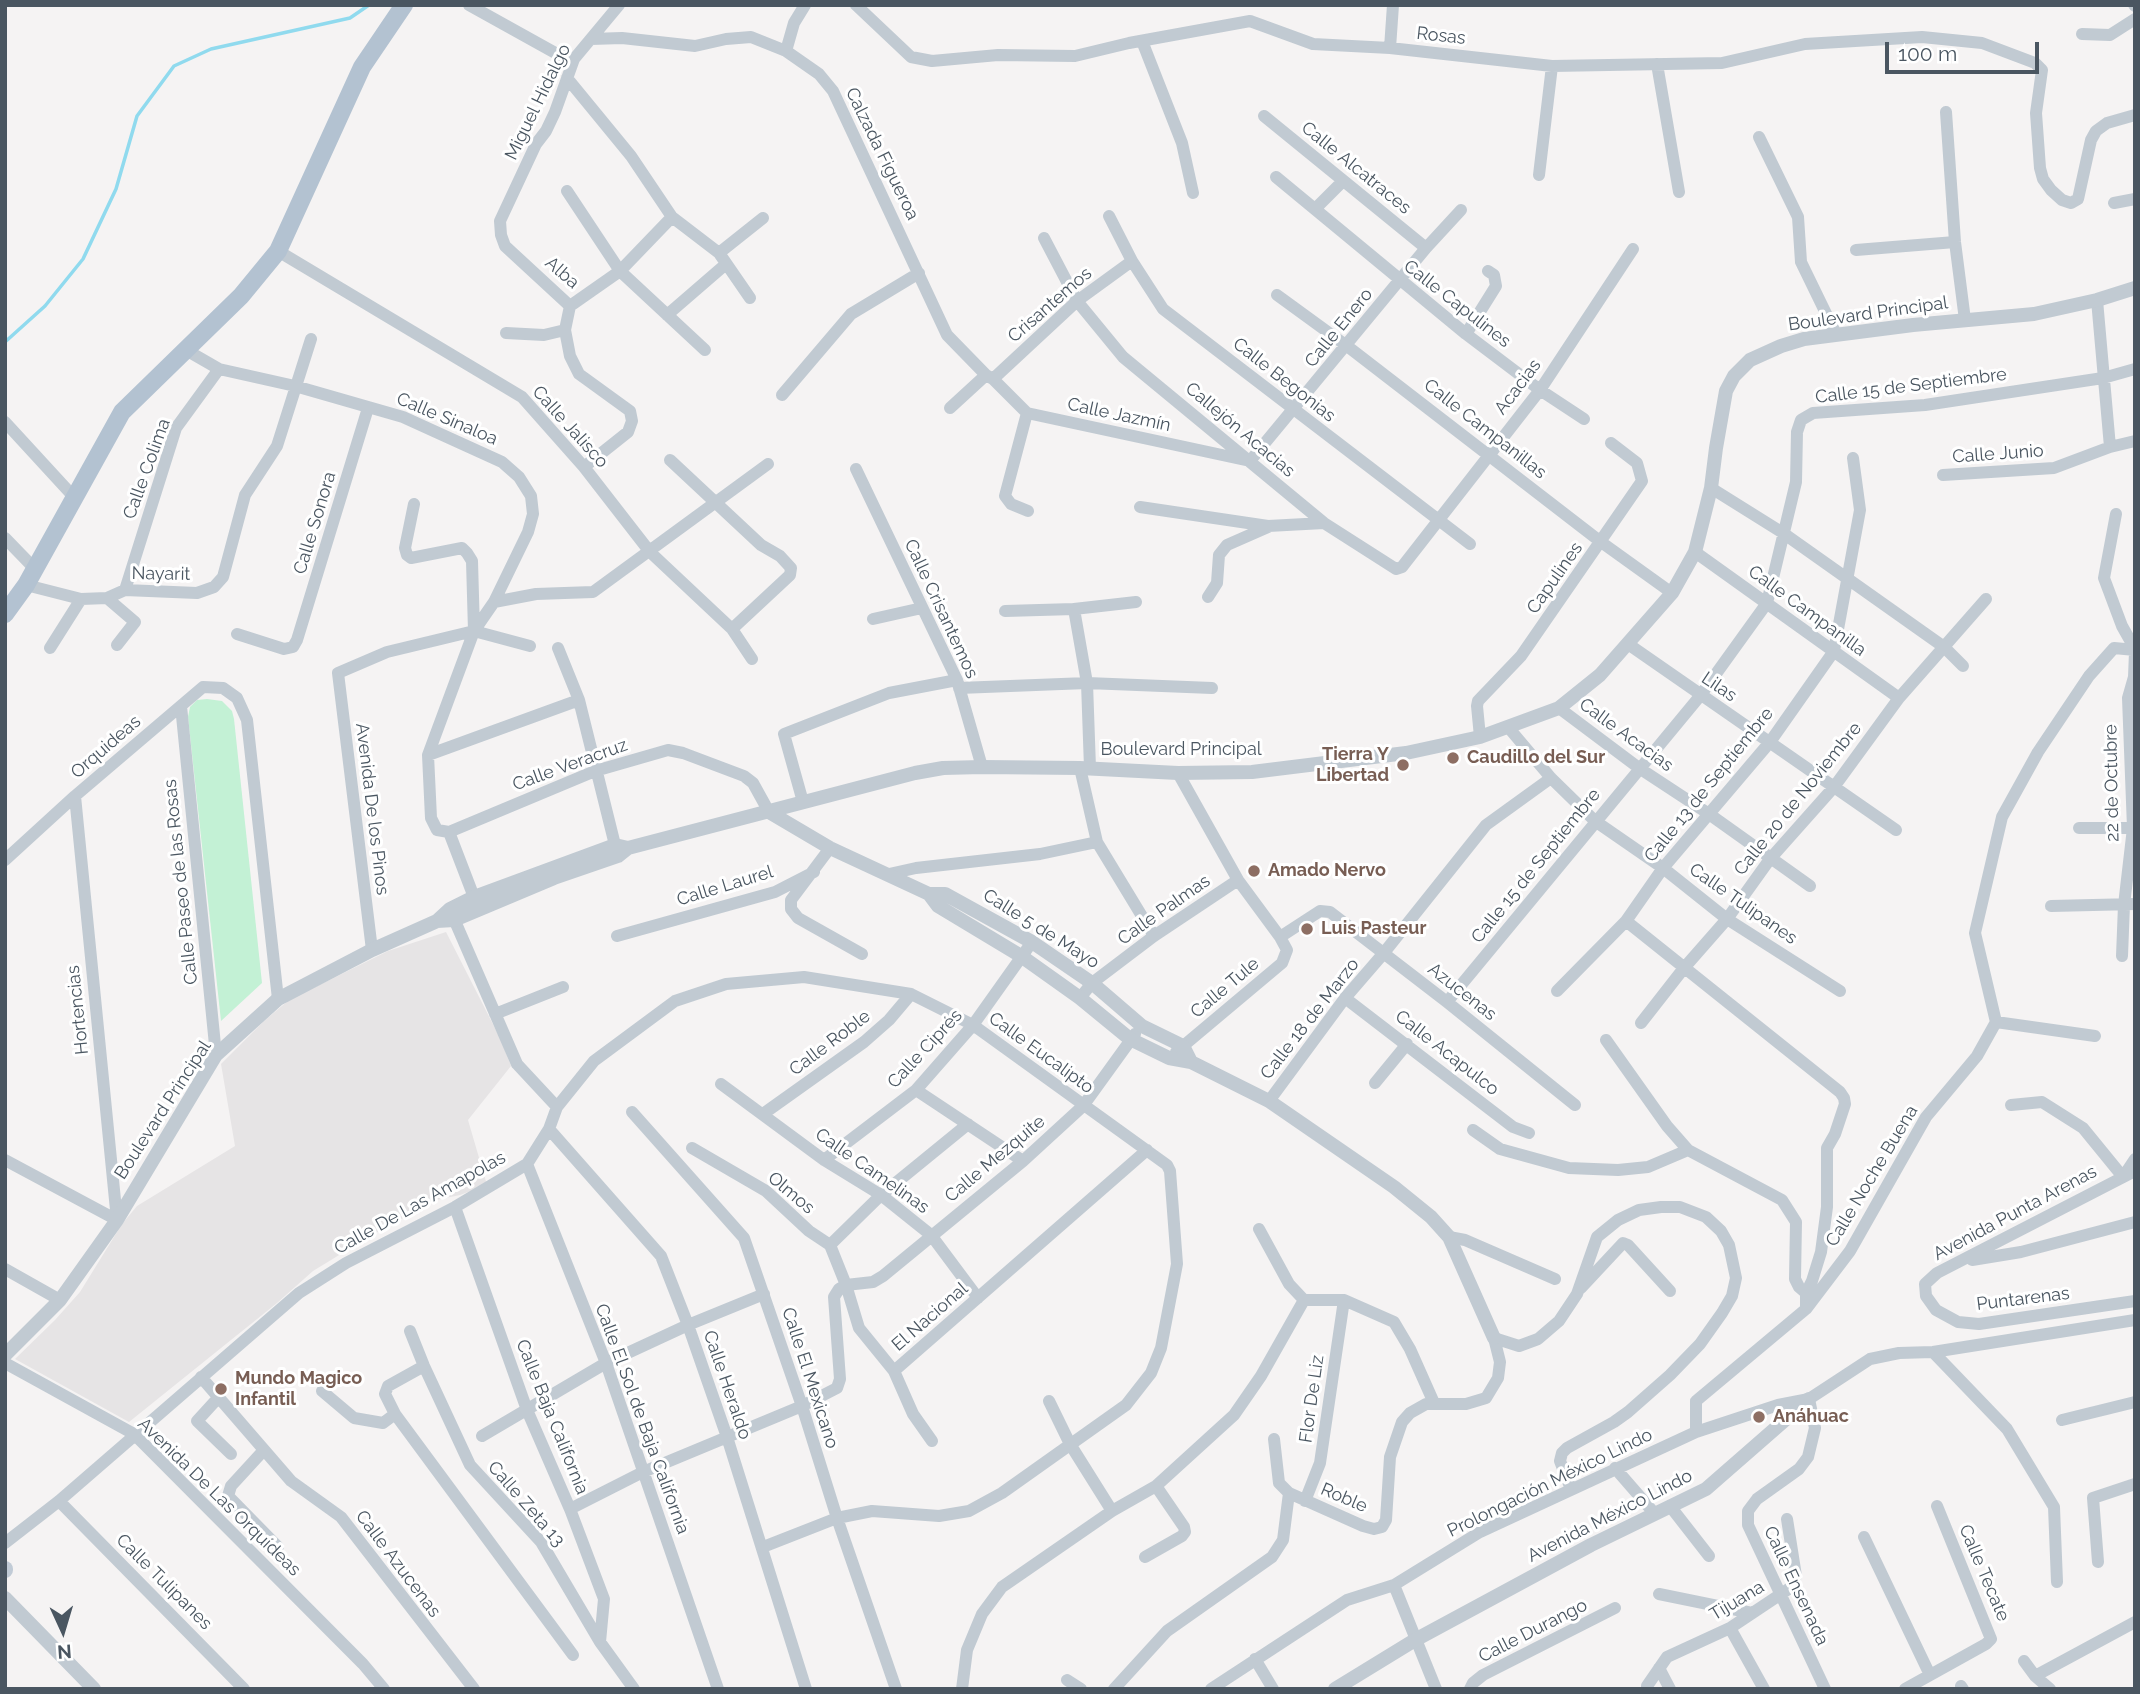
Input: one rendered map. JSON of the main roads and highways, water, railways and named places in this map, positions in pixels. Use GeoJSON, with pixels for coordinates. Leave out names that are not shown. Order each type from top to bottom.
{"type":"FeatureCollection","features":[{"type":"Feature","properties":{"kind":"main road"},"geometry":{"type":"LineString","coordinates":[[5,614],[26,585],[122,412],[241,296],[278,251],[362,67],[404,5]]}},
{"type":"Feature","properties":{"kind":"waterway"},"geometry":{"type":"LineString","coordinates":[[5,342],[45,306],[83,259],[116,189],[137,116],[174,66],[211,49],[350,18],[369,5]]}},
{"type":"Feature","properties":{"kind":"place","name":"Caudillo del Sur"},"geometry":{"type":"Point","coordinates":[1453,758]}},
{"type":"Feature","properties":{"kind":"place","name":"Tierra Y Libertad"},"geometry":{"type":"Point","coordinates":[1403,765]}},
{"type":"Feature","properties":{"kind":"place","name":"Amado Nervo"},"geometry":{"type":"Point","coordinates":[1254,871]}},
{"type":"Feature","properties":{"kind":"place","name":"Luis Pasteur"},"geometry":{"type":"Point","coordinates":[1307,929]}},
{"type":"Feature","properties":{"kind":"place","name":"Mundo Magico Infantil"},"geometry":{"type":"Point","coordinates":[221,1389]}},
{"type":"Feature","properties":{"kind":"place","name":"Anáhuac"},"geometry":{"type":"Point","coordinates":[1759,1417]}}]}
